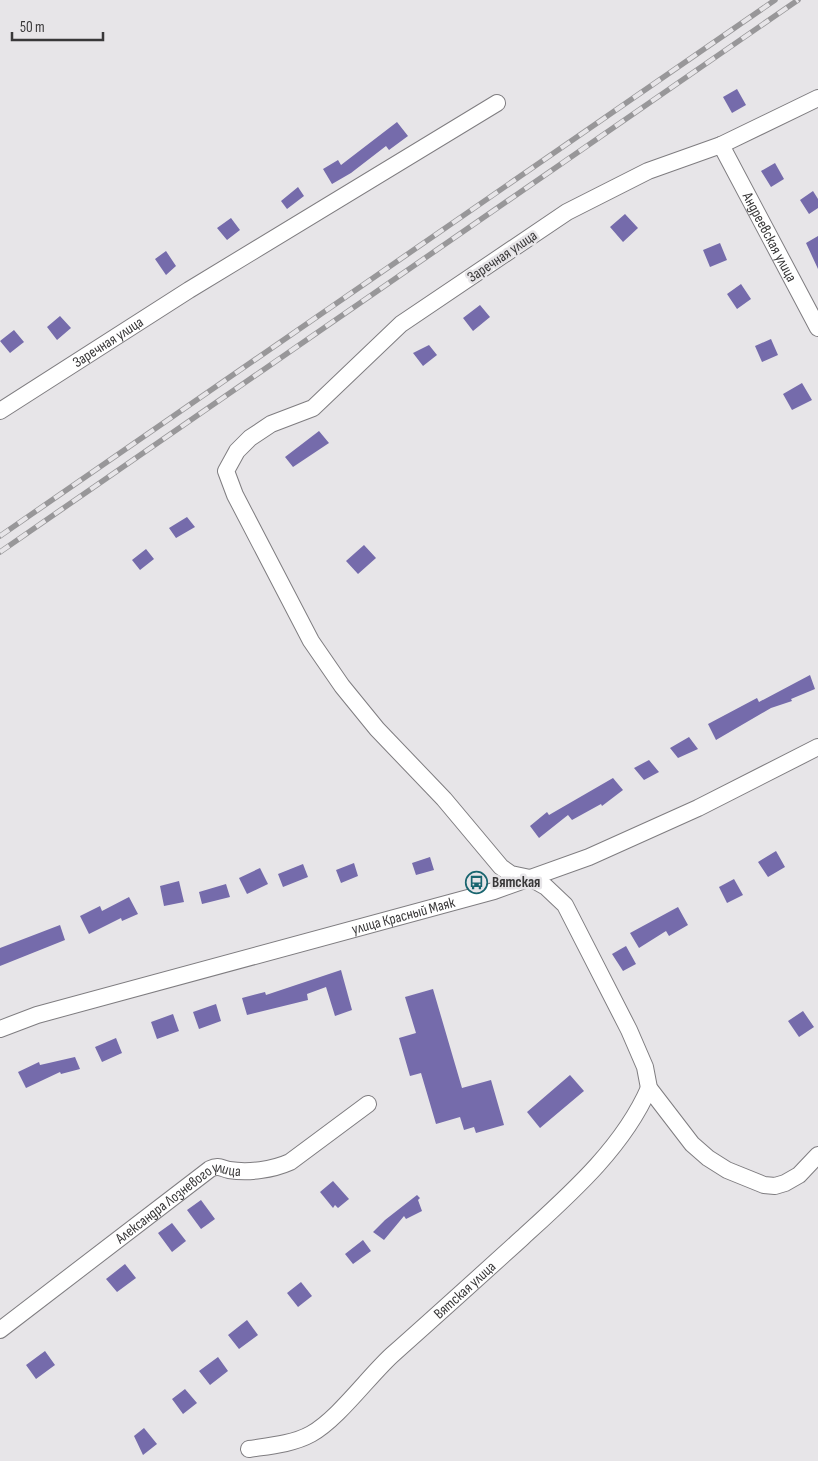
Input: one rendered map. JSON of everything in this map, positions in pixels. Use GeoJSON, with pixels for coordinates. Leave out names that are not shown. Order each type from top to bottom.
{"type":"FeatureCollection","features":[{"type":"Feature","properties":{"kind":"street","name":"Заречная улица"},"geometry":{"type":"LineString","coordinates":[[530,878],[511,874],[501,867],[444,799],[377,729],[342,686],[312,640],[234,495],[226,471],[236,451],[250,438],[271,424],[313,408],[363,362],[400,324],[567,212],[648,171],[721,145],[818,98]]}},
{"type":"Feature","properties":{"kind":"street","name":"Заречная улица"},"geometry":{"type":"LineString","coordinates":[[0,411],[189,290],[497,103]]}},
{"type":"Feature","properties":{"kind":"street","name":"Андреевская улица"},"geometry":{"type":"LineString","coordinates":[[721,145],[818,328]]}},
{"type":"Feature","properties":{"kind":"street","name":"улица Красный Маяк"},"geometry":{"type":"LineString","coordinates":[[0,1029],[37,1015],[485,893],[530,878],[589,857],[698,808],[818,747]]}},
{"type":"Feature","properties":{"kind":"street"},"geometry":{"type":"LineString","coordinates":[[530,878],[556,894],[565,905],[629,1030],[645,1067],[649,1088],[692,1144],[708,1158],[749,1180],[770,1186],[785,1183],[799,1175],[818,1155]]}},
{"type":"Feature","properties":{"kind":"street","name":"Вятская улица"},"geometry":{"type":"LineString","coordinates":[[249,1449],[298,1440],[324,1424],[391,1356],[546,1216],[590,1172],[640,1109],[649,1088]]}},
{"type":"Feature","properties":{"kind":"street","name":"Александра Лозневого улица"},"geometry":{"type":"LineString","coordinates":[[0,1330],[210,1169],[219,1166],[230,1170],[269,1169],[281,1166],[290,1162],[368,1104]]}},
{"type":"Feature","properties":{"kind":"building"},"geometry":{"type":"Polygon","coordinates":[[[737,89],[746,105],[732,113],[723,97],[737,89]]]}},
{"type":"Feature","properties":{"kind":"building"},"geometry":{"type":"Polygon","coordinates":[[[397,122],[408,136],[389,150],[386,146],[351,173],[332,184],[323,169],[338,160],[341,165],[397,122]]]}},
{"type":"Feature","properties":{"kind":"building"},"geometry":{"type":"Polygon","coordinates":[[[775,163],[784,179],[771,187],[761,171],[775,163]]]}},
{"type":"Feature","properties":{"kind":"building"},"geometry":{"type":"Polygon","coordinates":[[[298,187],[304,196],[287,209],[281,201],[298,187]]]}},
{"type":"Feature","properties":{"kind":"building"},"geometry":{"type":"Polygon","coordinates":[[[813,191],[818,199],[818,208],[809,214],[800,200],[813,191]]]}},
{"type":"Feature","properties":{"kind":"building"},"geometry":{"type":"Polygon","coordinates":[[[625,214],[638,228],[623,242],[610,227],[625,214]]]}},
{"type":"Feature","properties":{"kind":"building"},"geometry":{"type":"Polygon","coordinates":[[[231,218],[240,230],[227,240],[217,228],[231,218]]]}},
{"type":"Feature","properties":{"kind":"building"},"geometry":{"type":"Polygon","coordinates":[[[818,236],[818,269],[806,243],[818,236]]]}},
{"type":"Feature","properties":{"kind":"building"},"geometry":{"type":"Polygon","coordinates":[[[720,243],[727,260],[710,267],[703,250],[720,243]]]}},
{"type":"Feature","properties":{"kind":"building"},"geometry":{"type":"Polygon","coordinates":[[[166,251],[176,266],[166,275],[155,259],[166,251]]]}},
{"type":"Feature","properties":{"kind":"building"},"geometry":{"type":"Polygon","coordinates":[[[741,284],[751,299],[737,309],[727,294],[741,284]]]}},
{"type":"Feature","properties":{"kind":"building"},"geometry":{"type":"Polygon","coordinates":[[[480,305],[490,317],[473,331],[463,318],[480,305]]]}},
{"type":"Feature","properties":{"kind":"building"},"geometry":{"type":"Polygon","coordinates":[[[60,316],[71,328],[57,340],[47,327],[60,316]]]}},
{"type":"Feature","properties":{"kind":"building"},"geometry":{"type":"Polygon","coordinates":[[[14,330],[24,342],[10,353],[0,341],[14,330]]]}},
{"type":"Feature","properties":{"kind":"building"},"geometry":{"type":"Polygon","coordinates":[[[771,339],[778,355],[762,362],[755,346],[771,339]]]}},
{"type":"Feature","properties":{"kind":"building"},"geometry":{"type":"Polygon","coordinates":[[[429,345],[437,355],[423,366],[413,353],[429,345]]]}},
{"type":"Feature","properties":{"kind":"building"},"geometry":{"type":"Polygon","coordinates":[[[802,383],[812,400],[792,410],[783,394],[802,383]]]}},
{"type":"Feature","properties":{"kind":"building"},"geometry":{"type":"Polygon","coordinates":[[[319,431],[329,443],[293,467],[285,457],[319,431]]]}},
{"type":"Feature","properties":{"kind":"building"},"geometry":{"type":"Polygon","coordinates":[[[187,517],[195,527],[176,538],[169,528],[187,517]]]}},
{"type":"Feature","properties":{"kind":"building"},"geometry":{"type":"Polygon","coordinates":[[[364,545],[376,558],[358,574],[346,561],[364,545]]]}},
{"type":"Feature","properties":{"kind":"building"},"geometry":{"type":"Polygon","coordinates":[[[146,549],[154,559],[140,570],[132,560],[146,549]]]}},
{"type":"Feature","properties":{"kind":"building"},"geometry":{"type":"Polygon","coordinates":[[[810,675],[815,689],[791,699],[792,701],[771,708],[716,740],[708,724],[757,698],[759,702],[810,675]]]}},
{"type":"Feature","properties":{"kind":"building"},"geometry":{"type":"Polygon","coordinates":[[[689,737],[698,749],[678,758],[670,748],[689,737]]]}},
{"type":"Feature","properties":{"kind":"building"},"geometry":{"type":"Polygon","coordinates":[[[649,760],[659,772],[644,780],[634,768],[649,760]]]}},
{"type":"Feature","properties":{"kind":"building"},"geometry":{"type":"Polygon","coordinates":[[[613,778],[623,790],[602,806],[601,804],[572,820],[568,815],[539,838],[530,826],[547,812],[549,815],[613,778]]]}},
{"type":"Feature","properties":{"kind":"building"},"geometry":{"type":"Polygon","coordinates":[[[776,851],[785,867],[768,877],[758,862],[776,851]]]}},
{"type":"Feature","properties":{"kind":"building"},"geometry":{"type":"Polygon","coordinates":[[[430,857],[434,870],[416,875],[412,863],[430,857]]]}},
{"type":"Feature","properties":{"kind":"building"},"geometry":{"type":"Polygon","coordinates":[[[354,863],[358,876],[341,883],[336,870],[354,863]]]}},
{"type":"Feature","properties":{"kind":"building"},"geometry":{"type":"Polygon","coordinates":[[[303,864],[308,877],[283,887],[278,874],[303,864]]]}},
{"type":"Feature","properties":{"kind":"building"},"geometry":{"type":"Polygon","coordinates":[[[260,868],[268,884],[247,894],[239,878],[260,868]]]}},
{"type":"Feature","properties":{"kind":"building"},"geometry":{"type":"Polygon","coordinates":[[[734,879],[743,895],[727,903],[719,887],[734,879]]]}},
{"type":"Feature","properties":{"kind":"building"},"geometry":{"type":"Polygon","coordinates":[[[179,881],[184,902],[164,906],[160,886],[179,881]]]}},
{"type":"Feature","properties":{"kind":"building"},"geometry":{"type":"Polygon","coordinates":[[[226,884],[230,897],[202,904],[199,892],[226,884]]]}},
{"type":"Feature","properties":{"kind":"building"},"geometry":{"type":"Polygon","coordinates":[[[129,897],[138,914],[122,921],[121,918],[89,934],[80,916],[100,906],[102,911],[129,897]]]}},
{"type":"Feature","properties":{"kind":"building"},"geometry":{"type":"Polygon","coordinates":[[[678,907],[688,925],[669,936],[666,931],[639,948],[630,933],[678,907]]]}},
{"type":"Feature","properties":{"kind":"building"},"geometry":{"type":"Polygon","coordinates":[[[60,925],[65,940],[0,966],[0,948],[60,925]]]}},
{"type":"Feature","properties":{"kind":"building"},"geometry":{"type":"Polygon","coordinates":[[[626,946],[636,964],[623,971],[612,954],[626,946]]]}},
{"type":"Feature","properties":{"kind":"building"},"geometry":{"type":"Polygon","coordinates":[[[341,970],[352,1010],[335,1016],[326,987],[307,994],[308,1000],[247,1015],[242,998],[265,992],[266,995],[341,970]]]}},
{"type":"Feature","properties":{"kind":"building"},"geometry":{"type":"Polygon","coordinates":[[[433,989],[462,1088],[491,1080],[504,1125],[476,1133],[474,1127],[464,1130],[460,1117],[436,1124],[421,1073],[410,1076],[399,1038],[416,1033],[405,997],[433,989]]]}},
{"type":"Feature","properties":{"kind":"building"},"geometry":{"type":"Polygon","coordinates":[[[216,1004],[221,1021],[199,1029],[193,1012],[216,1004]]]}},
{"type":"Feature","properties":{"kind":"building"},"geometry":{"type":"Polygon","coordinates":[[[803,1011],[814,1027],[799,1037],[788,1021],[803,1011]]]}},
{"type":"Feature","properties":{"kind":"building"},"geometry":{"type":"Polygon","coordinates":[[[173,1014],[179,1031],[157,1039],[151,1022],[173,1014]]]}},
{"type":"Feature","properties":{"kind":"building"},"geometry":{"type":"Polygon","coordinates":[[[116,1038],[122,1053],[102,1062],[95,1047],[116,1038]]]}},
{"type":"Feature","properties":{"kind":"building"},"geometry":{"type":"Polygon","coordinates":[[[75,1057],[80,1069],[61,1074],[60,1072],[26,1088],[18,1072],[39,1062],[40,1065],[75,1057]]]}},
{"type":"Feature","properties":{"kind":"building"},"geometry":{"type":"Polygon","coordinates":[[[570,1075],[584,1091],[540,1128],[527,1112],[570,1075]]]}},
{"type":"Feature","properties":{"kind":"building"},"geometry":{"type":"Polygon","coordinates":[[[333,1181],[349,1199],[338,1208],[335,1205],[333,1208],[320,1192],[333,1181]]]}},
{"type":"Feature","properties":{"kind":"building"},"geometry":{"type":"Polygon","coordinates":[[[417,1195],[420,1198],[418,1200],[422,1211],[406,1219],[404,1216],[384,1240],[373,1232],[385,1220],[417,1195]]]}},
{"type":"Feature","properties":{"kind":"building"},"geometry":{"type":"Polygon","coordinates":[[[201,1200],[215,1219],[201,1229],[187,1210],[201,1200]]]}},
{"type":"Feature","properties":{"kind":"building"},"geometry":{"type":"Polygon","coordinates":[[[172,1223],[186,1241],[172,1252],[158,1233],[172,1223]]]}},
{"type":"Feature","properties":{"kind":"building"},"geometry":{"type":"Polygon","coordinates":[[[363,1240],[371,1251],[353,1264],[345,1254],[363,1240]]]}},
{"type":"Feature","properties":{"kind":"building"},"geometry":{"type":"Polygon","coordinates":[[[125,1264],[136,1278],[117,1292],[106,1279],[125,1264]]]}},
{"type":"Feature","properties":{"kind":"building"},"geometry":{"type":"Polygon","coordinates":[[[301,1282],[312,1296],[298,1307],[287,1293],[301,1282]]]}},
{"type":"Feature","properties":{"kind":"building"},"geometry":{"type":"Polygon","coordinates":[[[247,1320],[258,1335],[239,1349],[228,1335],[247,1320]]]}},
{"type":"Feature","properties":{"kind":"building"},"geometry":{"type":"Polygon","coordinates":[[[45,1351],[55,1365],[36,1379],[26,1365],[45,1351]]]}},
{"type":"Feature","properties":{"kind":"building"},"geometry":{"type":"Polygon","coordinates":[[[218,1357],[228,1371],[210,1385],[199,1371],[218,1357]]]}},
{"type":"Feature","properties":{"kind":"building"},"geometry":{"type":"Polygon","coordinates":[[[185,1389],[197,1403],[183,1414],[172,1399],[185,1389]]]}},
{"type":"Feature","properties":{"kind":"building"},"geometry":{"type":"Polygon","coordinates":[[[144,1428],[157,1444],[143,1455],[134,1436],[144,1428]]]}},
{"type":"Feature","properties":{"kind":"railway"},"geometry":{"type":"LineString","coordinates":[[0,536],[775,0]]}},
{"type":"Feature","properties":{"kind":"railway"},"geometry":{"type":"LineString","coordinates":[[0,552],[798,0]]}},
{"type":"Feature","properties":{"kind":"place","name":"Вятская"},"geometry":{"type":"Point","coordinates":[476,882]}}]}
